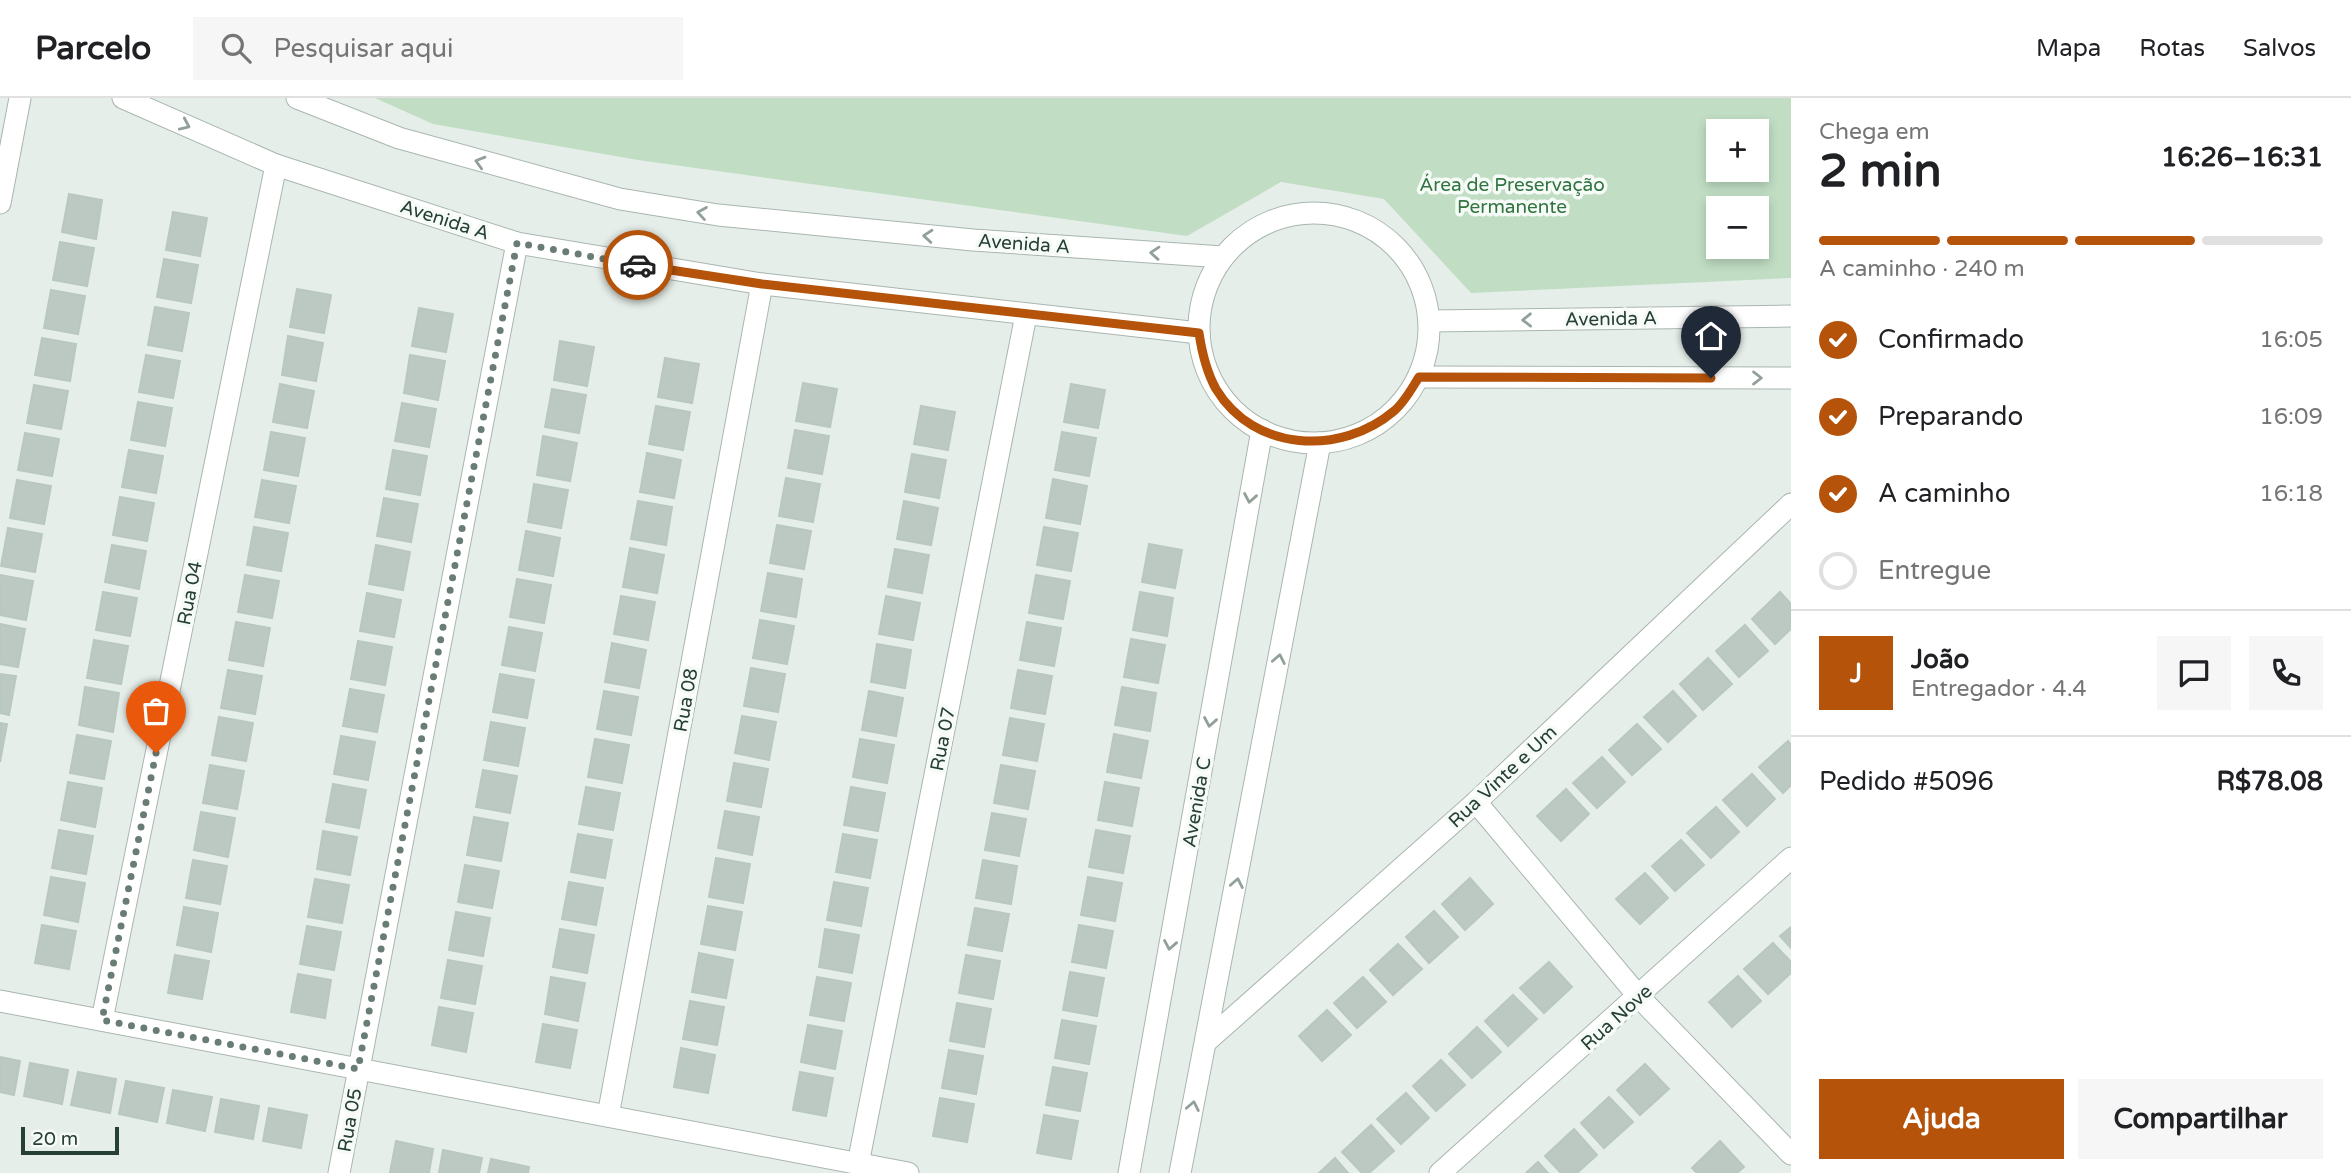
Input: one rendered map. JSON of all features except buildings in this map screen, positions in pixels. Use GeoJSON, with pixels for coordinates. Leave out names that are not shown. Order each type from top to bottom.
{"type":"FeatureCollection","features":[{"type":"Feature","properties":{"kind":"street"},"geometry":{"type":"LineString","coordinates":[[0,204],[20,98]]}},
{"type":"Feature","properties":{"kind":"street","name":"Avenida A"},"geometry":{"type":"LineString","coordinates":[[123,98],[276,165],[517,243],[762,284],[1199,333]]}},
{"type":"Feature","properties":{"kind":"street","name":"Avenida A"},"geometry":{"type":"LineString","coordinates":[[297,98],[399,138],[620,199],[718,215],[973,240],[1223,257]]}},
{"type":"Feature","properties":{"kind":"street","name":"Rua 04"},"geometry":{"type":"LineString","coordinates":[[102,1020],[276,165]]}},
{"type":"Feature","properties":{"kind":"street"},"geometry":{"type":"LineString","coordinates":[[1323,213],[1360,222],[1392,242],[1416,272],[1430,321],[1430,343],[1419,377],[1396,411],[1360,433],[1320,443],[1290,441],[1262,430],[1237,413],[1217,390],[1204,363],[1199,333],[1201,306],[1209,280],[1223,257],[1251,231],[1286,216],[1323,213]]}},
{"type":"Feature","properties":{"kind":"street","name":"Rua 05"},"geometry":{"type":"LineString","coordinates":[[339,1173],[517,243]]}},
{"type":"Feature","properties":{"kind":"street","name":"Rua 08"},"geometry":{"type":"LineString","coordinates":[[608,1116],[762,284]]}},
{"type":"Feature","properties":{"kind":"street","name":"Rua 07"},"geometry":{"type":"LineString","coordinates":[[858,1164],[1026,315]]}},
{"type":"Feature","properties":{"kind":"street","name":"Avenida A"},"geometry":{"type":"LineString","coordinates":[[1430,321],[1791,316]]}},
{"type":"Feature","properties":{"kind":"street"},"geometry":{"type":"LineString","coordinates":[[1419,377],[1791,378]]}},
{"type":"Feature","properties":{"kind":"street","name":"Avenida C"},"geometry":{"type":"LineString","coordinates":[[1129,1173],[1262,430]]}},
{"type":"Feature","properties":{"kind":"street"},"geometry":{"type":"LineString","coordinates":[[1180,1173],[1320,443]]}},
{"type":"Feature","properties":{"kind":"street","name":"Rua Vinte e Um"},"geometry":{"type":"LineString","coordinates":[[1207,1041],[1476,802],[1791,504]]}},
{"type":"Feature","properties":{"kind":"street"},"geometry":{"type":"LineString","coordinates":[[1476,802],[1639,997],[1791,1154]]}},
{"type":"Feature","properties":{"kind":"street","name":"Rua Nove"},"geometry":{"type":"LineString","coordinates":[[1440,1173],[1791,858]]}},
{"type":"Feature","properties":{"kind":"street"},"geometry":{"type":"LineString","coordinates":[[0,1001],[908,1173]]}},
{"type":"Feature","properties":{"kind":"green space","name":"Área de Preservação Permanente"},"geometry":{"type":"Polygon","coordinates":[[[375,98],[1791,98],[1791,278],[1471,293],[1384,199],[1281,182],[1187,236],[638,160],[433,124],[375,98]]]}},
{"type":"Feature","properties":{"kind":"way so far"},"geometry":{"type":"LineString","coordinates":[[156,753],[102,1020],[358,1069],[517,243],[638,265]]}},
{"type":"Feature","properties":{"kind":"route"},"geometry":{"type":"LineString","coordinates":[[638,265],[762,284],[1199,333],[1204,363],[1217,390],[1237,413],[1262,430],[1290,441],[1320,443],[1360,433],[1396,411],[1419,377],[1711,378]]}}]}
